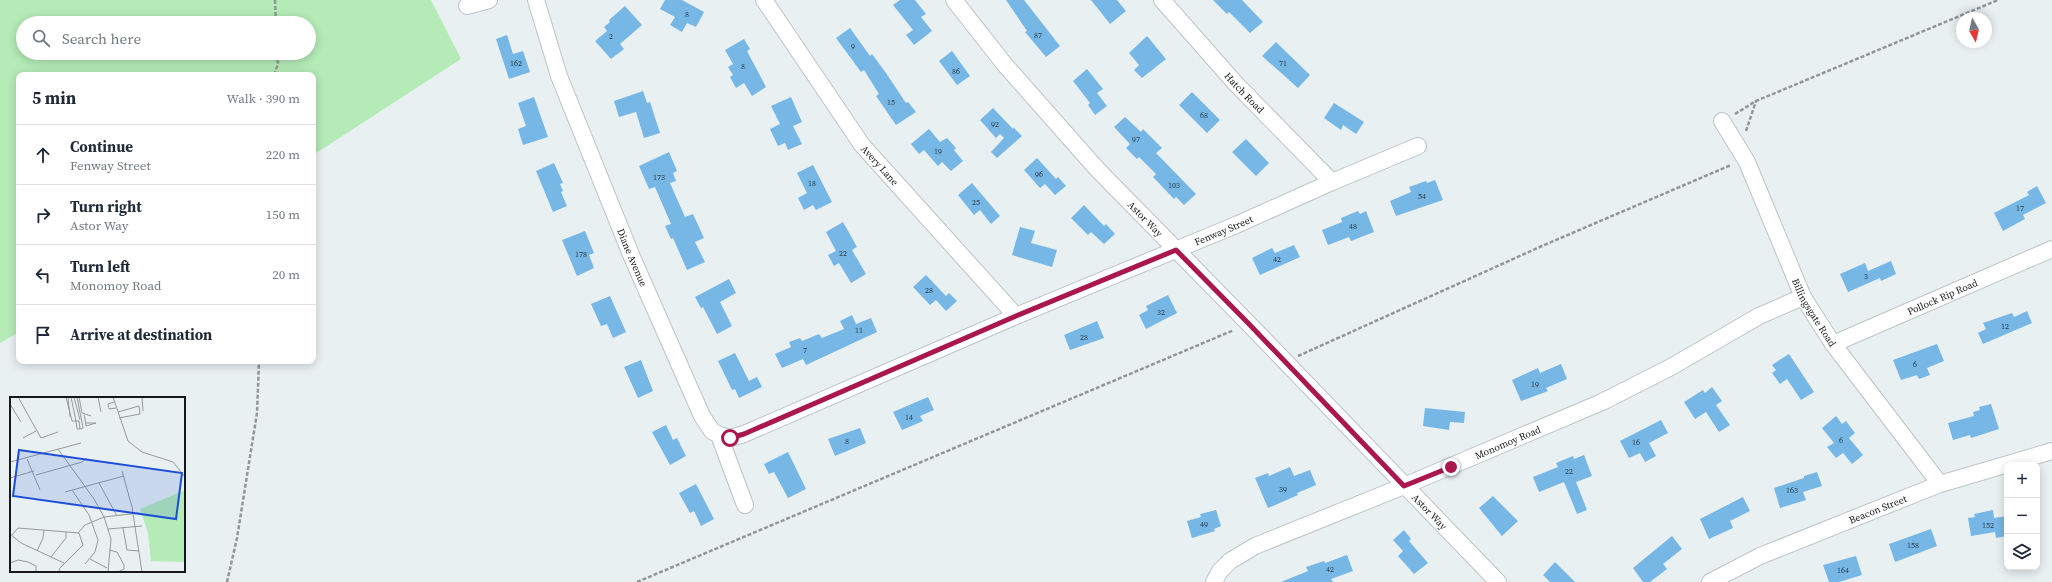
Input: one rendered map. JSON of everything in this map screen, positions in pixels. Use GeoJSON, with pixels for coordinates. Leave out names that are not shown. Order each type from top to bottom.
{"type":"FeatureCollection","features":[{"type":"Feature","properties":{"kind":"street"},"geometry":{"type":"LineString","coordinates":[[467,6],[489,0]]}},
{"type":"Feature","properties":{"kind":"street","name":"Diane Avenue"},"geometry":{"type":"LineString","coordinates":[[536,0],[559,76],[632,257],[702,416],[712,431],[718,435],[745,506]]}},
{"type":"Feature","properties":{"kind":"street","name":"Avery Lane"},"geometry":{"type":"LineString","coordinates":[[764,0],[862,145],[1016,316]]}},
{"type":"Feature","properties":{"kind":"street","name":"Astor Way"},"geometry":{"type":"LineString","coordinates":[[954,0],[1044,110],[1097,169],[1498,582]]}},
{"type":"Feature","properties":{"kind":"street","name":"Hatch Road"},"geometry":{"type":"LineString","coordinates":[[1162,0],[1236,84],[1332,182]]}},
{"type":"Feature","properties":{"kind":"street","name":"Billingsgate Road"},"geometry":{"type":"LineString","coordinates":[[1722,121],[1740,148],[1803,297],[1832,344],[1940,484]]}},
{"type":"Feature","properties":{"kind":"street","name":"Fenway Street"},"geometry":{"type":"LineString","coordinates":[[718,435],[730,438],[744,434],[1016,316],[1176,250],[1418,146]]}},
{"type":"Feature","properties":{"kind":"street","name":"Pollock Rip Road"},"geometry":{"type":"LineString","coordinates":[[1832,344],[2052,249]]}},
{"type":"Feature","properties":{"kind":"street","name":"Monomoy Road"},"geometry":{"type":"LineString","coordinates":[[1214,582],[1220,571],[1230,561],[1255,546],[1404,486],[1602,402],[1671,367],[1760,316],[1803,297]]}},
{"type":"Feature","properties":{"kind":"street","name":"Beacon Street"},"geometry":{"type":"LineString","coordinates":[[1710,582],[1760,556],[1940,484],[2052,451]]}},
{"type":"Feature","properties":{"kind":"path"},"geometry":{"type":"LineString","coordinates":[[275,0],[276,16]]}},
{"type":"Feature","properties":{"kind":"path"},"geometry":{"type":"LineString","coordinates":[[1722,121],[1756,101],[1998,0]]}},
{"type":"Feature","properties":{"kind":"path"},"geometry":{"type":"LineString","coordinates":[[275,72],[278,60]]}},
{"type":"Feature","properties":{"kind":"path"},"geometry":{"type":"LineString","coordinates":[[1285,362],[1542,246],[1730,166],[1740,148],[1756,101]]}},
{"type":"Feature","properties":{"kind":"path"},"geometry":{"type":"LineString","coordinates":[[637,582],[1249,324]]}},
{"type":"Feature","properties":{"kind":"path"},"geometry":{"type":"LineString","coordinates":[[227,582],[237,538],[257,413],[259,364]]}},
{"type":"Feature","properties":{"kind":"green space"},"geometry":{"type":"Polygon","coordinates":[[[0,0],[431,0],[461,59],[316,153],[316,72],[16,72],[16,334],[0,343],[0,0]]]}},
{"type":"Feature","properties":{"kind":"building"},"geometry":{"type":"Polygon","coordinates":[[[665,0],[682,0],[704,12],[696,27],[687,23],[682,32],[670,25],[675,17],[660,9],[665,0]]]}},
{"type":"Feature","properties":{"kind":"building"},"geometry":{"type":"Polygon","coordinates":[[[900,0],[915,0],[926,14],[921,17],[932,31],[914,45],[906,35],[913,30],[893,5],[900,0]]]}},
{"type":"Feature","properties":{"kind":"building"},"geometry":{"type":"Polygon","coordinates":[[[1006,0],[1024,0],[1060,46],[1046,57],[1025,32],[1027,31],[1006,0]]]}},
{"type":"Feature","properties":{"kind":"building"},"geometry":{"type":"Polygon","coordinates":[[[1091,0],[1117,0],[1126,11],[1110,24],[1091,0]]]}},
{"type":"Feature","properties":{"kind":"building"},"geometry":{"type":"Polygon","coordinates":[[[1213,0],[1242,0],[1263,22],[1250,33],[1229,12],[1227,14],[1213,0]]]}},
{"type":"Feature","properties":{"kind":"building"},"geometry":{"type":"Polygon","coordinates":[[[625,6],[642,25],[620,44],[624,49],[611,59],[595,41],[607,31],[604,27],[610,22],[609,20],[625,6]]]}},
{"type":"Feature","properties":{"kind":"building"},"geometry":{"type":"Polygon","coordinates":[[[850,28],[870,56],[872,54],[906,103],[908,102],[916,112],[896,125],[876,96],[879,94],[864,70],[861,72],[836,38],[850,28]]]}},
{"type":"Feature","properties":{"kind":"building"},"geometry":{"type":"Polygon","coordinates":[[[507,35],[513,54],[523,51],[530,72],[509,79],[496,39],[507,35]]]}},
{"type":"Feature","properties":{"kind":"building"},"geometry":{"type":"Polygon","coordinates":[[[1147,36],[1166,59],[1142,78],[1134,70],[1139,65],[1129,53],[1147,36]]]}},
{"type":"Feature","properties":{"kind":"building"},"geometry":{"type":"Polygon","coordinates":[[[744,39],[750,49],[747,51],[766,87],[752,96],[744,83],[736,88],[730,77],[733,75],[728,67],[733,64],[725,50],[744,39]]]}},
{"type":"Feature","properties":{"kind":"building"},"geometry":{"type":"Polygon","coordinates":[[[1276,42],[1310,75],[1298,88],[1262,56],[1276,42]]]}},
{"type":"Feature","properties":{"kind":"building"},"geometry":{"type":"Polygon","coordinates":[[[952,51],[970,76],[957,85],[939,61],[952,51]]]}},
{"type":"Feature","properties":{"kind":"building"},"geometry":{"type":"Polygon","coordinates":[[[1087,69],[1103,89],[1097,93],[1107,106],[1095,115],[1088,105],[1090,103],[1073,81],[1087,69]]]}},
{"type":"Feature","properties":{"kind":"building"},"geometry":{"type":"Polygon","coordinates":[[[643,91],[647,103],[650,102],[660,133],[644,138],[636,112],[619,117],[614,101],[643,91]]]}},
{"type":"Feature","properties":{"kind":"building"},"geometry":{"type":"Polygon","coordinates":[[[1192,92],[1220,120],[1207,133],[1179,105],[1192,92]]]}},
{"type":"Feature","properties":{"kind":"building"},"geometry":{"type":"Polygon","coordinates":[[[534,97],[548,137],[523,145],[518,129],[526,126],[518,103],[534,97]]]}},
{"type":"Feature","properties":{"kind":"building"},"geometry":{"type":"Polygon","coordinates":[[[791,97],[802,122],[793,126],[802,144],[788,150],[785,143],[778,146],[770,129],[780,124],[771,106],[791,97]]]}},
{"type":"Feature","properties":{"kind":"building"},"geometry":{"type":"Polygon","coordinates":[[[1334,103],[1364,122],[1356,134],[1343,125],[1341,130],[1324,118],[1334,103]]]}},
{"type":"Feature","properties":{"kind":"building"},"geometry":{"type":"Polygon","coordinates":[[[993,108],[1013,129],[1014,128],[1022,136],[997,158],[991,152],[1004,138],[1000,134],[996,138],[980,120],[993,108]]]}},
{"type":"Feature","properties":{"kind":"building"},"geometry":{"type":"Polygon","coordinates":[[[1125,117],[1141,132],[1143,129],[1162,148],[1156,153],[1196,194],[1184,205],[1176,197],[1174,199],[1153,177],[1156,174],[1139,157],[1137,159],[1126,148],[1130,144],[1114,127],[1125,117]]]}},
{"type":"Feature","properties":{"kind":"building"},"geometry":{"type":"Polygon","coordinates":[[[929,129],[940,142],[947,138],[956,148],[954,150],[963,161],[951,171],[942,162],[938,166],[924,150],[919,154],[911,144],[929,129]]]}},
{"type":"Feature","properties":{"kind":"building"},"geometry":{"type":"Polygon","coordinates":[[[1246,139],[1269,163],[1256,176],[1232,152],[1246,139]]]}},
{"type":"Feature","properties":{"kind":"building"},"geometry":{"type":"Polygon","coordinates":[[[669,152],[677,171],[673,173],[676,181],[670,183],[685,217],[693,214],[704,238],[695,242],[705,262],[687,270],[673,238],[671,239],[665,226],[671,224],[655,187],[649,189],[639,166],[669,152]]]}},
{"type":"Feature","properties":{"kind":"building"},"geometry":{"type":"Polygon","coordinates":[[[1037,158],[1056,179],[1058,177],[1066,186],[1055,195],[1045,184],[1040,188],[1024,170],[1037,158]]]}},
{"type":"Feature","properties":{"kind":"building"},"geometry":{"type":"Polygon","coordinates":[[[554,163],[563,183],[560,184],[563,191],[561,192],[567,206],[553,212],[536,171],[554,163]]]}},
{"type":"Feature","properties":{"kind":"building"},"geometry":{"type":"Polygon","coordinates":[[[813,165],[832,202],[816,210],[813,205],[804,210],[798,198],[807,193],[797,173],[813,165]]]}},
{"type":"Feature","properties":{"kind":"building"},"geometry":{"type":"Polygon","coordinates":[[[1435,180],[1443,200],[1396,216],[1390,201],[1411,192],[1409,187],[1426,181],[1427,183],[1435,180]]]}},
{"type":"Feature","properties":{"kind":"building"},"geometry":{"type":"Polygon","coordinates":[[[972,183],[1000,216],[991,224],[980,210],[974,215],[958,195],[972,183]]]}},
{"type":"Feature","properties":{"kind":"building"},"geometry":{"type":"Polygon","coordinates":[[[2037,186],[2046,203],[2023,215],[2025,219],[2003,231],[1994,213],[2029,195],[2027,192],[2037,186]]]}},
{"type":"Feature","properties":{"kind":"building"},"geometry":{"type":"Polygon","coordinates":[[[1084,205],[1104,226],[1106,224],[1115,234],[1104,244],[1091,232],[1088,235],[1071,218],[1084,205]]]}},
{"type":"Feature","properties":{"kind":"building"},"geometry":{"type":"Polygon","coordinates":[[[1358,211],[1360,214],[1366,211],[1374,232],[1351,241],[1349,237],[1328,245],[1322,230],[1342,222],[1341,218],[1358,211]]]}},
{"type":"Feature","properties":{"kind":"building"},"geometry":{"type":"Polygon","coordinates":[[[843,222],[857,247],[852,250],[866,274],[851,283],[839,263],[834,266],[828,255],[836,251],[826,232],[843,222]]]}},
{"type":"Feature","properties":{"kind":"building"},"geometry":{"type":"Polygon","coordinates":[[[1020,227],[1035,231],[1031,243],[1057,250],[1052,267],[1012,255],[1020,227]]]}},
{"type":"Feature","properties":{"kind":"building"},"geometry":{"type":"Polygon","coordinates":[[[585,231],[594,253],[589,255],[594,268],[577,276],[562,240],[585,231]]]}},
{"type":"Feature","properties":{"kind":"building"},"geometry":{"type":"Polygon","coordinates":[[[1294,245],[1300,257],[1260,275],[1252,258],[1272,248],[1275,253],[1294,245]]]}},
{"type":"Feature","properties":{"kind":"building"},"geometry":{"type":"Polygon","coordinates":[[[1891,261],[1896,274],[1881,281],[1880,278],[1848,292],[1840,274],[1865,263],[1868,271],[1891,261]]]}},
{"type":"Feature","properties":{"kind":"building"},"geometry":{"type":"Polygon","coordinates":[[[926,275],[946,296],[949,293],[957,301],[946,311],[936,300],[930,305],[913,287],[926,275]]]}},
{"type":"Feature","properties":{"kind":"building"},"geometry":{"type":"Polygon","coordinates":[[[729,279],[736,293],[720,302],[732,326],[717,334],[703,307],[701,308],[695,297],[729,279]]]}},
{"type":"Feature","properties":{"kind":"building"},"geometry":{"type":"Polygon","coordinates":[[[1168,295],[1177,313],[1146,329],[1139,315],[1148,310],[1146,306],[1168,295]]]}},
{"type":"Feature","properties":{"kind":"building"},"geometry":{"type":"Polygon","coordinates":[[[610,296],[626,332],[613,338],[607,324],[601,326],[591,304],[610,296]]]}},
{"type":"Feature","properties":{"kind":"building"},"geometry":{"type":"Polygon","coordinates":[[[2027,311],[2032,323],[1983,344],[1978,333],[1986,329],[1983,323],[2012,313],[2014,317],[2027,311]]]}},
{"type":"Feature","properties":{"kind":"building"},"geometry":{"type":"Polygon","coordinates":[[[852,315],[856,324],[871,318],[877,332],[806,365],[803,359],[782,368],[775,354],[791,347],[789,342],[800,338],[802,341],[819,334],[822,338],[844,329],[840,321],[852,315]]]}},
{"type":"Feature","properties":{"kind":"building"},"geometry":{"type":"Polygon","coordinates":[[[1097,321],[1104,338],[1070,350],[1064,335],[1097,321]]]}},
{"type":"Feature","properties":{"kind":"building"},"geometry":{"type":"Polygon","coordinates":[[[1937,344],[1944,361],[1927,368],[1930,375],[1919,379],[1917,375],[1901,380],[1893,360],[1937,344]]]}},
{"type":"Feature","properties":{"kind":"building"},"geometry":{"type":"Polygon","coordinates":[[[735,353],[749,381],[757,377],[762,387],[739,398],[735,389],[732,390],[718,361],[735,353]]]}},
{"type":"Feature","properties":{"kind":"building"},"geometry":{"type":"Polygon","coordinates":[[[1789,354],[1814,392],[1801,400],[1787,379],[1780,384],[1772,373],[1776,370],[1772,365],[1789,354]]]}},
{"type":"Feature","properties":{"kind":"building"},"geometry":{"type":"Polygon","coordinates":[[[641,360],[653,391],[638,398],[624,367],[641,360]]]}},
{"type":"Feature","properties":{"kind":"building"},"geometry":{"type":"Polygon","coordinates":[[[1561,364],[1567,379],[1546,388],[1548,391],[1521,401],[1512,380],[1538,368],[1540,373],[1561,364]]]}},
{"type":"Feature","properties":{"kind":"building"},"geometry":{"type":"Polygon","coordinates":[[[1712,387],[1722,401],[1716,405],[1730,425],[1719,432],[1706,412],[1695,419],[1684,402],[1703,390],[1705,393],[1712,387]]]}},
{"type":"Feature","properties":{"kind":"building"},"geometry":{"type":"Polygon","coordinates":[[[928,397],[934,410],[920,416],[923,421],[902,430],[893,412],[928,397]]]}},
{"type":"Feature","properties":{"kind":"building"},"geometry":{"type":"Polygon","coordinates":[[[1991,404],[1999,429],[1971,438],[1970,435],[1953,440],[1948,423],[1974,416],[1973,412],[1980,410],[1979,407],[1991,404]]]}},
{"type":"Feature","properties":{"kind":"building"},"geometry":{"type":"Polygon","coordinates":[[[1425,408],[1465,412],[1464,423],[1450,422],[1449,430],[1423,426],[1425,408]]]}},
{"type":"Feature","properties":{"kind":"building"},"geometry":{"type":"Polygon","coordinates":[[[1836,416],[1842,424],[1846,421],[1855,433],[1849,438],[1863,455],[1852,464],[1843,453],[1836,458],[1827,447],[1834,443],[1822,428],[1836,416]]]}},
{"type":"Feature","properties":{"kind":"building"},"geometry":{"type":"Polygon","coordinates":[[[1661,420],[1668,433],[1649,443],[1656,456],[1645,462],[1640,453],[1629,458],[1620,441],[1661,420]]]}},
{"type":"Feature","properties":{"kind":"building"},"geometry":{"type":"Polygon","coordinates":[[[666,425],[673,440],[677,438],[686,456],[670,465],[652,432],[666,425]]]}},
{"type":"Feature","properties":{"kind":"building"},"geometry":{"type":"Polygon","coordinates":[[[860,428],[866,443],[835,456],[828,439],[860,428]]]}},
{"type":"Feature","properties":{"kind":"building"},"geometry":{"type":"Polygon","coordinates":[[[788,452],[806,489],[788,498],[774,472],[769,474],[764,464],[788,452]]]}},
{"type":"Feature","properties":{"kind":"building"},"geometry":{"type":"Polygon","coordinates":[[[1584,455],[1592,476],[1576,482],[1587,510],[1577,514],[1564,482],[1539,492],[1533,477],[1558,467],[1556,463],[1573,456],[1574,459],[1584,455]]]}},
{"type":"Feature","properties":{"kind":"building"},"geometry":{"type":"Polygon","coordinates":[[[1290,467],[1294,476],[1310,470],[1316,485],[1297,493],[1298,495],[1268,508],[1255,478],[1268,473],[1269,476],[1290,467]]]}},
{"type":"Feature","properties":{"kind":"building"},"geometry":{"type":"Polygon","coordinates":[[[1817,472],[1822,486],[1803,492],[1806,500],[1780,508],[1774,488],[1817,472]]]}},
{"type":"Feature","properties":{"kind":"building"},"geometry":{"type":"Polygon","coordinates":[[[696,484],[714,519],[701,526],[694,511],[690,513],[679,493],[696,484]]]}},
{"type":"Feature","properties":{"kind":"building"},"geometry":{"type":"Polygon","coordinates":[[[1493,496],[1518,521],[1502,536],[1479,508],[1493,496]]]}},
{"type":"Feature","properties":{"kind":"building"},"geometry":{"type":"Polygon","coordinates":[[[1743,497],[1750,511],[1730,521],[1733,528],[1709,539],[1700,519],[1743,497]]]}},
{"type":"Feature","properties":{"kind":"building"},"geometry":{"type":"Polygon","coordinates":[[[1216,510],[1221,526],[1214,529],[1215,531],[1192,538],[1187,521],[1201,517],[1200,514],[1216,510]]]}},
{"type":"Feature","properties":{"kind":"building"},"geometry":{"type":"Polygon","coordinates":[[[1993,510],[1994,518],[2004,516],[2004,537],[1996,538],[1995,532],[1971,536],[1968,518],[1975,517],[1974,514],[1993,510]]]}},
{"type":"Feature","properties":{"kind":"building"},"geometry":{"type":"Polygon","coordinates":[[[1931,529],[1937,546],[1895,562],[1889,544],[1931,529]]]}},
{"type":"Feature","properties":{"kind":"building"},"geometry":{"type":"Polygon","coordinates":[[[1404,530],[1411,539],[1409,541],[1428,563],[1414,574],[1398,556],[1403,551],[1393,540],[1404,530]]]}},
{"type":"Feature","properties":{"kind":"building"},"geometry":{"type":"Polygon","coordinates":[[[1672,536],[1682,549],[1663,564],[1667,569],[1650,582],[1643,582],[1633,568],[1672,536]]]}},
{"type":"Feature","properties":{"kind":"building"},"geometry":{"type":"Polygon","coordinates":[[[1347,555],[1353,571],[1331,579],[1333,582],[1281,582],[1308,571],[1306,567],[1324,561],[1325,563],[1347,555]]]}},
{"type":"Feature","properties":{"kind":"building"},"geometry":{"type":"Polygon","coordinates":[[[1856,556],[1862,575],[1839,582],[1829,582],[1823,565],[1856,556]]]}},
{"type":"Feature","properties":{"kind":"building"},"geometry":{"type":"Polygon","coordinates":[[[1555,562],[1575,582],[1550,582],[1543,575],[1555,562]]]}},
{"type":"Feature","properties":{"kind":"route"},"geometry":{"type":"LineString","coordinates":[[730,438],[744,434],[1016,316],[1176,250],[1404,486],[1451,467]]}}]}
